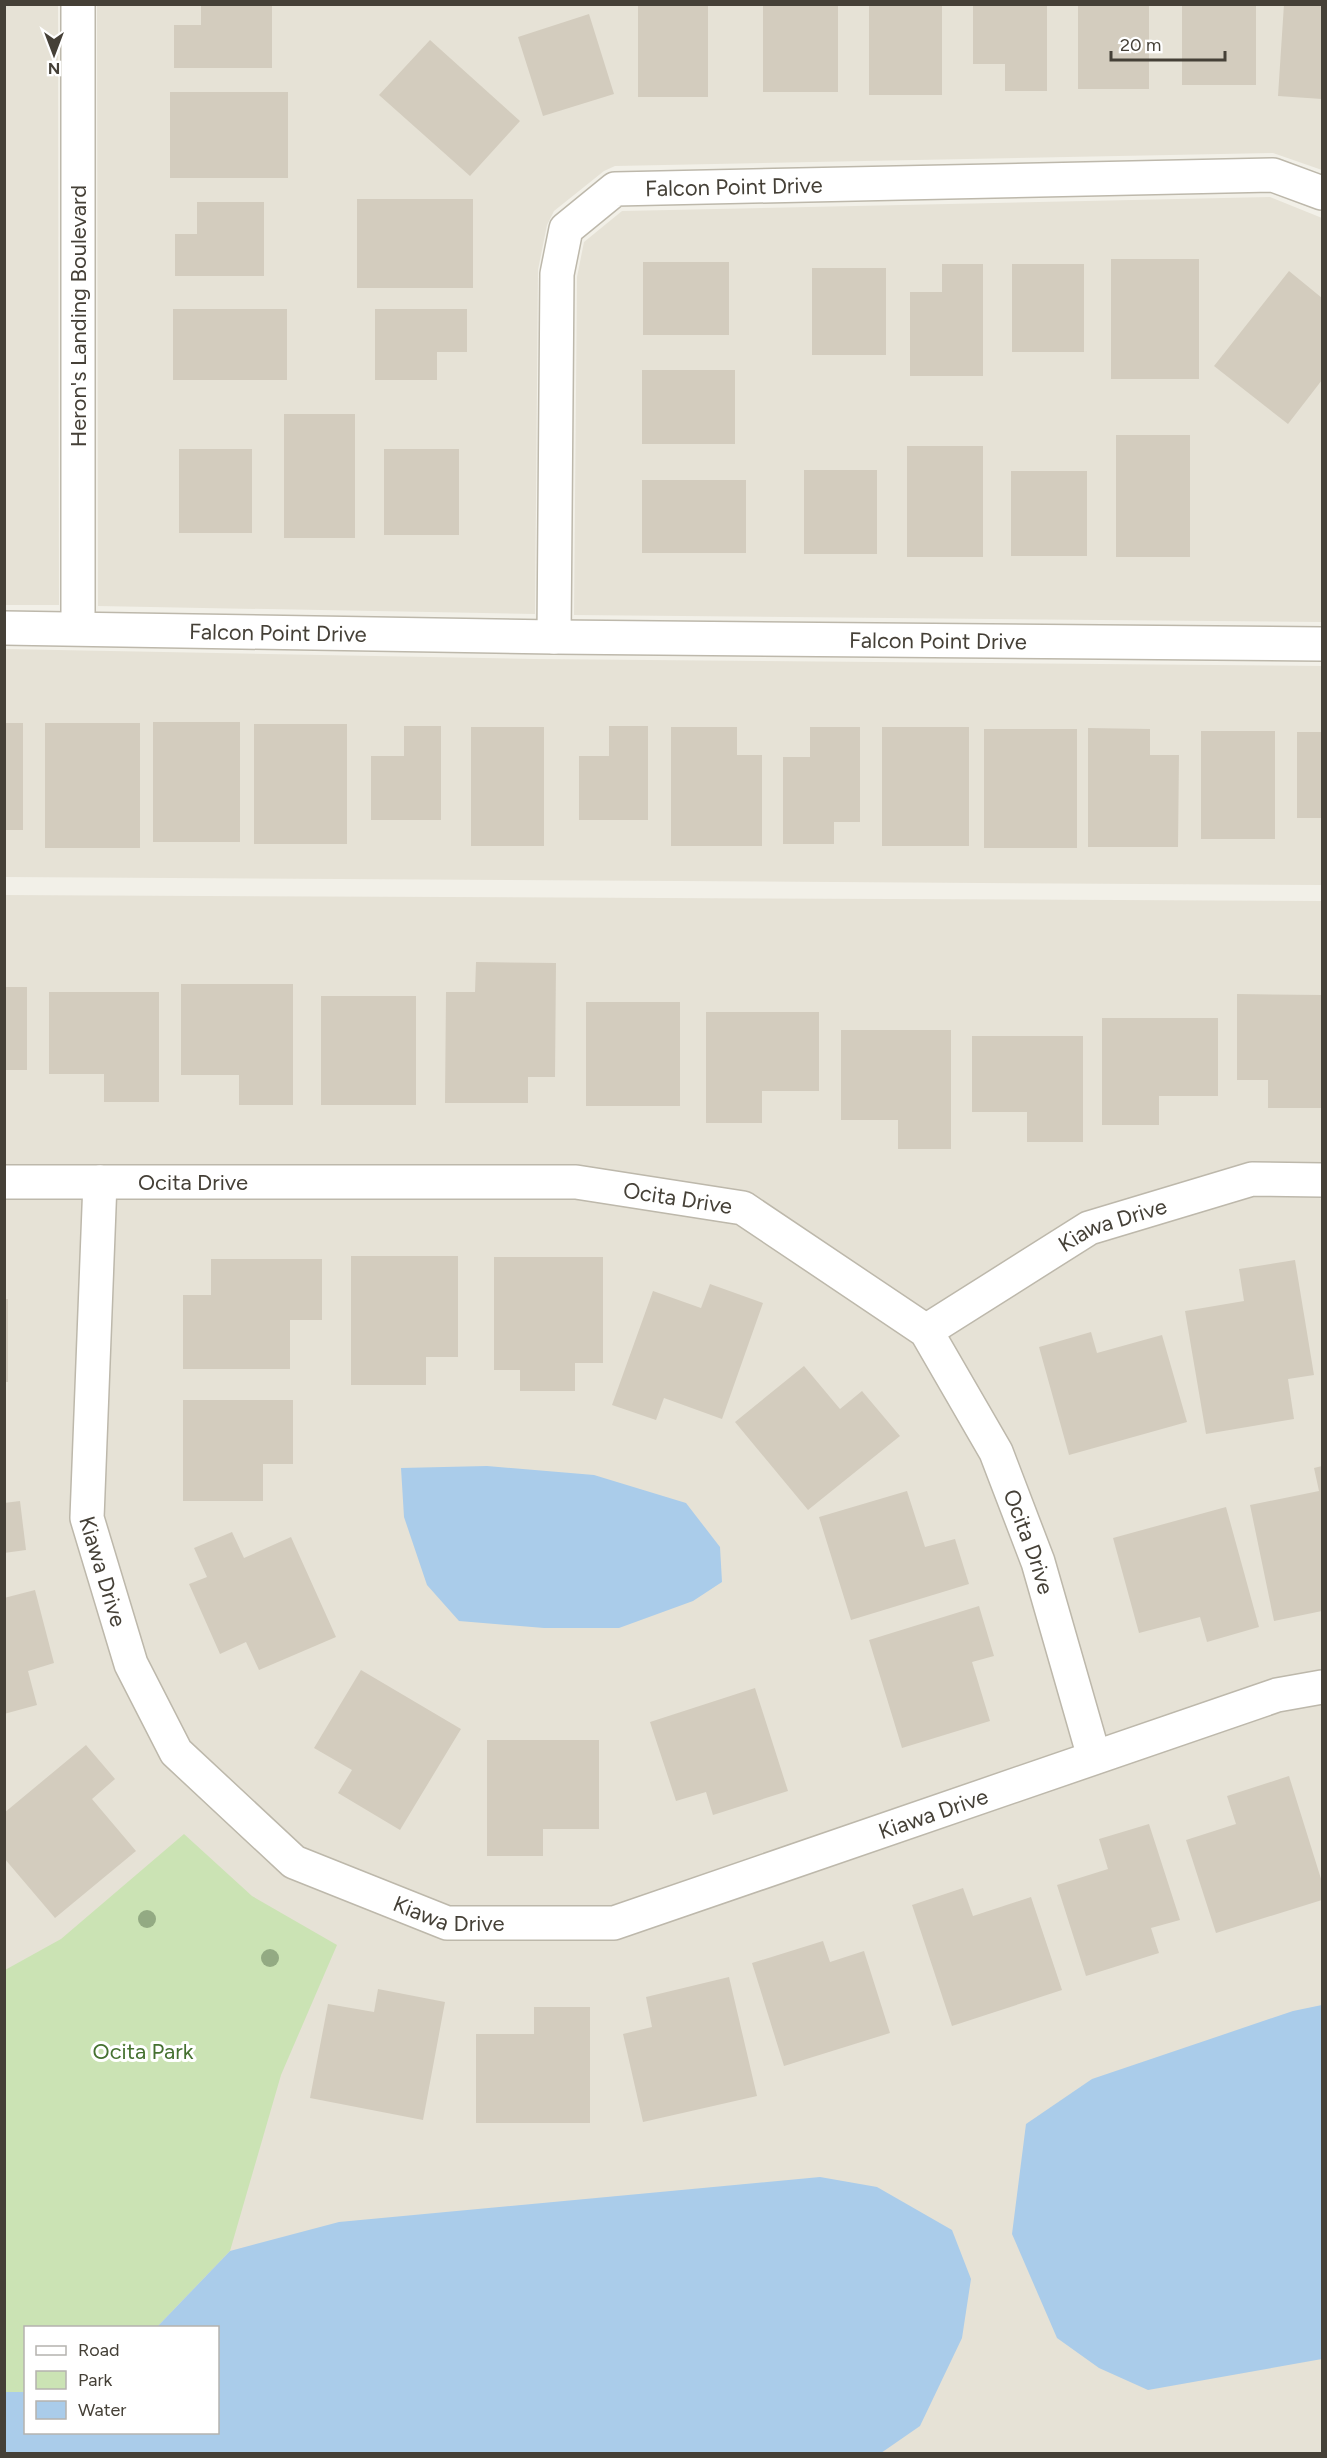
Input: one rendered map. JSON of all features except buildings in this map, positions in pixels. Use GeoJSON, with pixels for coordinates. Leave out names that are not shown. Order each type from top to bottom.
{"type":"FeatureCollection","features":[{"type":"Feature","properties":{"kind":"street","name":"Heron's Landing Boulevard"},"geometry":{"type":"LineString","coordinates":[[78,4],[78,628]]}},
{"type":"Feature","properties":{"kind":"street","name":"Falcon Point Drive"},"geometry":{"type":"LineString","coordinates":[[554,637],[557,274],[566,229],[615,189],[1273,175],[1323,193]]}},
{"type":"Feature","properties":{"kind":"street","name":"Falcon Point Drive"},"geometry":{"type":"LineString","coordinates":[[4,627],[554,637],[1323,644]]}},
{"type":"Feature","properties":{"kind":"street","name":"Kiawa Drive"},"geometry":{"type":"LineString","coordinates":[[926,1331],[1089,1228],[1252,1179],[1323,1180]]}},
{"type":"Feature","properties":{"kind":"street","name":"Ocita Drive"},"geometry":{"type":"LineString","coordinates":[[4,1182],[576,1182],[743,1208],[926,1331],[996,1452],[1038,1562],[1094,1757]]}},
{"type":"Feature","properties":{"kind":"street","name":"Kiawa Drive"},"geometry":{"type":"LineString","coordinates":[[100,1182],[87,1518],[131,1664],[176,1752],[294,1862],[447,1923],[614,1923],[1276,1695],[1323,1687]]}},
{"type":"Feature","properties":{"kind":"shaded area"},"geometry":{"type":"Polygon","coordinates":[[[5,4],[58,5],[59,605],[5,605],[5,4]]]}},
{"type":"Feature","properties":{"kind":"shaded area"},"geometry":{"type":"Polygon","coordinates":[[[97,5],[1322,5],[1322,170],[1273,153],[615,166],[604,171],[554,211],[547,225],[538,270],[535,614],[98,606],[97,5]]]}},
{"type":"Feature","properties":{"kind":"shaded area"},"geometry":{"type":"Polygon","coordinates":[[[1270,197],[1322,218],[1322,622],[574,615],[577,277],[584,242],[622,211],[1270,197]]]}},
{"type":"Feature","properties":{"kind":"shaded area"},"geometry":{"type":"Polygon","coordinates":[[[5,649],[534,659],[1322,666],[1322,885],[5,877],[5,649]]]}},
{"type":"Feature","properties":{"kind":"shaded area"},"geometry":{"type":"Polygon","coordinates":[[[4,895],[1322,901],[1322,2453],[5,2453],[4,895]]]}},
{"type":"Feature","properties":{"kind":"green space","name":"Ocita Park"},"geometry":{"type":"Polygon","coordinates":[[[184,1834],[252,1896],[337,1945],[281,2075],[230,2251],[158,2326],[24,2326],[24,2392],[5,2392],[5,1970],[61,1939],[184,1834]]]}},
{"type":"Feature","properties":{"kind":"water"},"geometry":{"type":"Polygon","coordinates":[[[487,1466],[594,1475],[686,1503],[720,1547],[722,1582],[693,1601],[619,1628],[544,1628],[459,1621],[427,1585],[404,1517],[401,1468],[487,1466]]]}},
{"type":"Feature","properties":{"kind":"water"},"geometry":{"type":"Polygon","coordinates":[[[1322,2005],[1322,2359],[1148,2390],[1099,2368],[1057,2338],[1012,2234],[1026,2124],[1092,2079],[1293,2011],[1322,2005]]]}},
{"type":"Feature","properties":{"kind":"water"},"geometry":{"type":"Polygon","coordinates":[[[820,2177],[877,2187],[952,2230],[971,2279],[962,2338],[920,2426],[881,2453],[5,2453],[5,2392],[24,2392],[24,2434],[219,2434],[219,2326],[158,2326],[230,2251],[339,2222],[820,2177]]]}}]}
